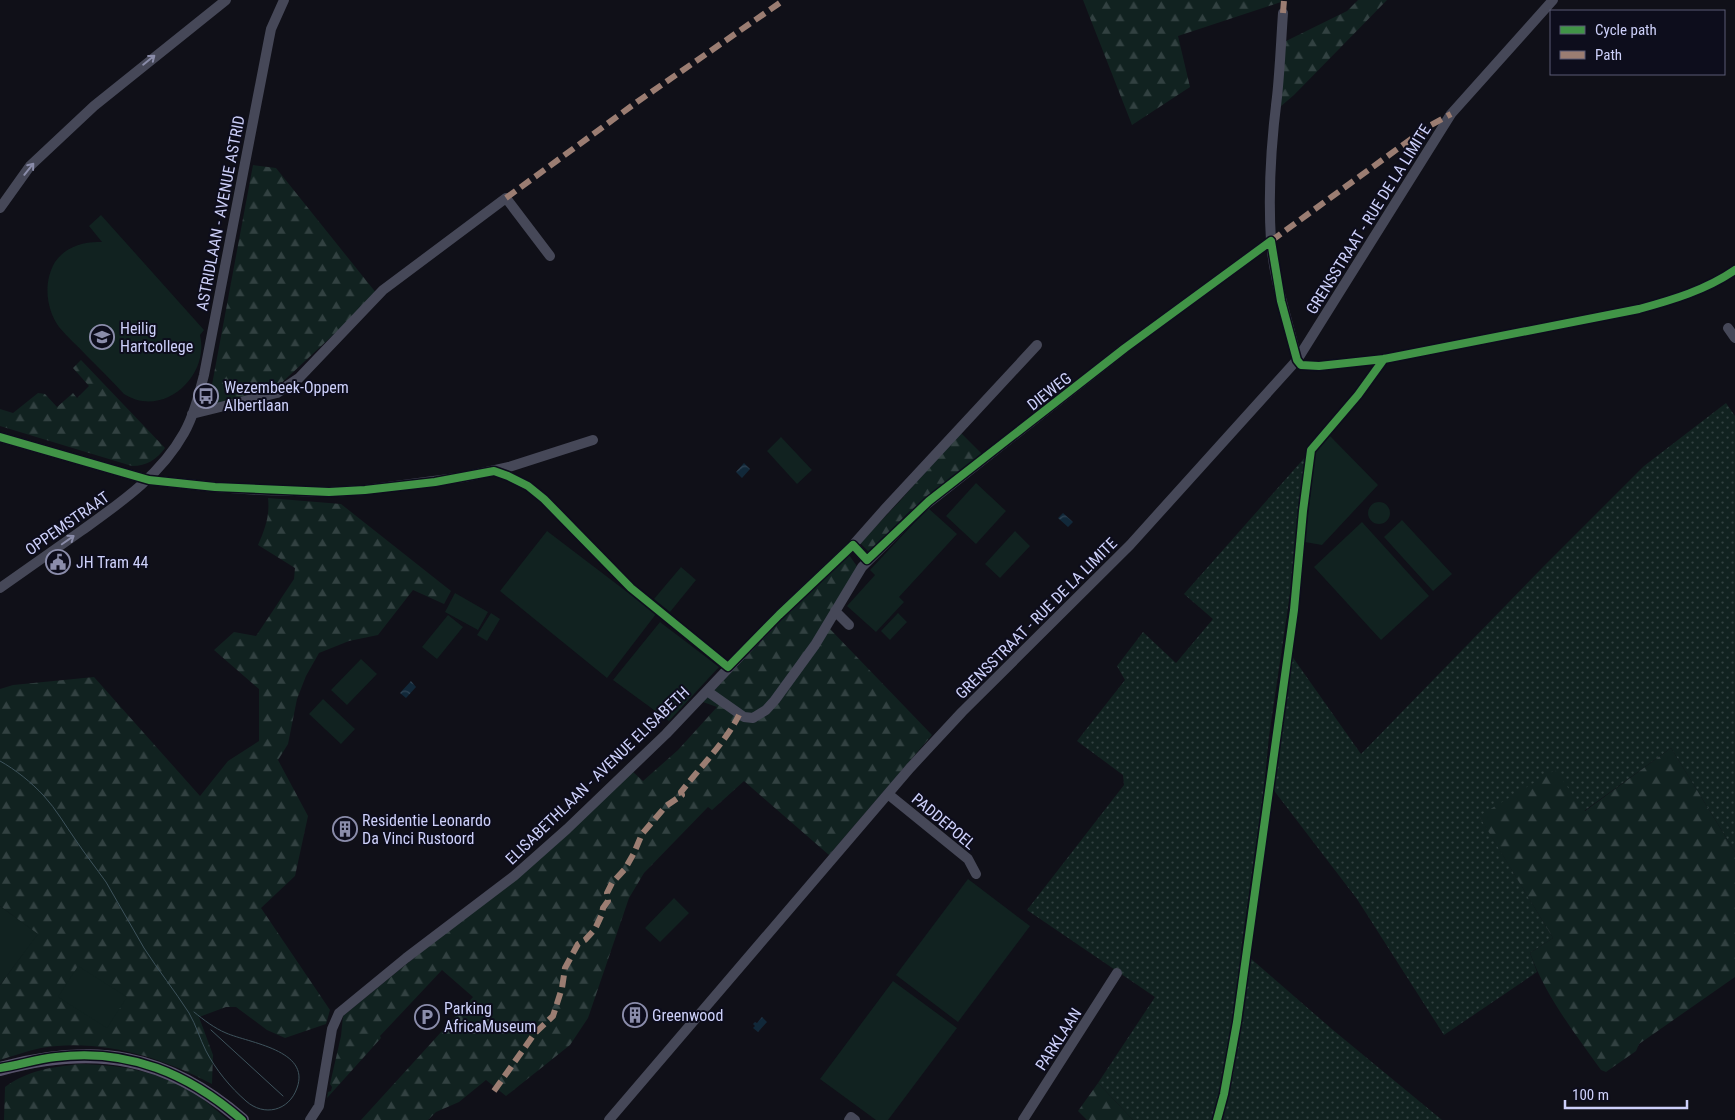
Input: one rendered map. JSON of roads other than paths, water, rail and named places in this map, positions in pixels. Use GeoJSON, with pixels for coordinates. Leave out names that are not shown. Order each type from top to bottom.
{"type":"FeatureCollection","features":[{"type":"Feature","properties":{"kind":"main road"},"geometry":{"type":"LineString","coordinates":[[0,1069],[57,1057],[113,1057],[142,1063],[180,1077],[193,1084],[223,1103],[242,1120]]}},
{"type":"Feature","properties":{"kind":"main road"},"geometry":{"type":"LineString","coordinates":[[0,1075],[28,1062]]}},
{"type":"Feature","properties":{"kind":"street"},"geometry":{"type":"LineString","coordinates":[[0,208],[30,166],[94,106],[226,0]]}},
{"type":"Feature","properties":{"kind":"street","name":"ASTRIDLAAN - AVENUE ASTRID"},"geometry":{"type":"LineString","coordinates":[[149,480],[172,452],[184,432],[192,414],[204,375],[271,29],[284,0]]}},
{"type":"Feature","properties":{"kind":"street","name":"GRENSSTRAAT - RUE DE LA LIMITE"},"geometry":{"type":"LineString","coordinates":[[609,1120],[888,794],[962,712],[1130,545],[1297,360],[1450,114],[1553,0]]}},
{"type":"Feature","properties":{"kind":"street"},"geometry":{"type":"LineString","coordinates":[[1283,13],[1270,178],[1271,241],[1282,301],[1297,360]]}},
{"type":"Feature","properties":{"kind":"street"},"geometry":{"type":"LineString","coordinates":[[192,414],[276,392],[299,378],[383,290],[506,198],[550,256]]}},
{"type":"Feature","properties":{"kind":"street","name":"DIEWEG"},"geometry":{"type":"LineString","coordinates":[[707,691],[739,715],[751,718],[761,714],[775,700],[801,664],[868,560],[929,501],[1125,348],[1271,241]]}},
{"type":"Feature","properties":{"kind":"street"},"geometry":{"type":"LineString","coordinates":[[1728,328],[1735,338]]}},
{"type":"Feature","properties":{"kind":"street","name":"ELISABETHLAAN - AVENUE ELISABETH"},"geometry":{"type":"LineString","coordinates":[[310,1120],[319,1106],[332,1029],[339,1013],[365,990],[514,876],[666,734],[779,615],[853,545],[1037,345]]}},
{"type":"Feature","properties":{"kind":"street"},"geometry":{"type":"LineString","coordinates":[[0,437],[149,480],[260,490],[329,492],[435,482],[494,471],[593,440]]}},
{"type":"Feature","properties":{"kind":"street","name":"OPPEMSTRAAT"},"geometry":{"type":"LineString","coordinates":[[0,588],[127,498],[149,480]]}},
{"type":"Feature","properties":{"kind":"street"},"geometry":{"type":"LineString","coordinates":[[853,545],[868,560]]}},
{"type":"Feature","properties":{"kind":"street"},"geometry":{"type":"LineString","coordinates":[[835,611],[849,625]]}},
{"type":"Feature","properties":{"kind":"street","name":"PADDEPOEL"},"geometry":{"type":"LineString","coordinates":[[888,794],[968,859],[976,874]]}},
{"type":"Feature","properties":{"kind":"street","name":"PARKLAAN"},"geometry":{"type":"LineString","coordinates":[[1023,1120],[1117,973]]}},
{"type":"Feature","properties":{"kind":"street"},"geometry":{"type":"LineString","coordinates":[[849,1120],[851,1117],[855,1120]]}},
{"type":"Feature","properties":{"kind":"water"},"geometry":{"type":"Polygon","coordinates":[[[744,463],[750,469],[742,478],[736,472],[744,463]]]}},
{"type":"Feature","properties":{"kind":"water"},"geometry":{"type":"Polygon","coordinates":[[[1063,513],[1073,522],[1068,527],[1058,518],[1063,513]]]}},
{"type":"Feature","properties":{"kind":"water"},"geometry":{"type":"Polygon","coordinates":[[[411,681],[416,687],[406,698],[400,693],[411,681]]]}},
{"type":"Feature","properties":{"kind":"water"},"geometry":{"type":"Polygon","coordinates":[[[762,1017],[767,1022],[758,1032],[753,1028],[755,1026],[753,1024],[757,1023],[762,1017]]]}},
{"type":"Feature","properties":{"kind":"tram line"},"geometry":{"type":"LineString","coordinates":[[0,761],[18,772],[44,796],[106,882],[144,948],[189,1013],[210,1058],[229,1084],[246,1101],[260,1109],[275,1109],[288,1102],[297,1088],[299,1075],[295,1065],[287,1057],[275,1050],[222,1031],[209,1024],[194,1012]]}},
{"type":"Feature","properties":{"kind":"tram line"},"geometry":{"type":"LineString","coordinates":[[211,1030],[283,1096]]}},
{"type":"Feature","properties":{"kind":"place","name":"Heilig Hartcollege"},"geometry":{"type":"Point","coordinates":[102,337]}},
{"type":"Feature","properties":{"kind":"place","name":"Wezembeek-Oppem Albertlaan"},"geometry":{"type":"Point","coordinates":[206,396]}},
{"type":"Feature","properties":{"kind":"place","name":"JH Tram 44"},"geometry":{"type":"Point","coordinates":[58,562]}},
{"type":"Feature","properties":{"kind":"place","name":"Residentie Leonardo Da Vinci Rustoord"},"geometry":{"type":"Point","coordinates":[345,829]}},
{"type":"Feature","properties":{"kind":"place","name":"Greenwood"},"geometry":{"type":"Point","coordinates":[635,1015]}},
{"type":"Feature","properties":{"kind":"place","name":"Parking AfricaMuseum"},"geometry":{"type":"Point","coordinates":[427,1017]}}]}
